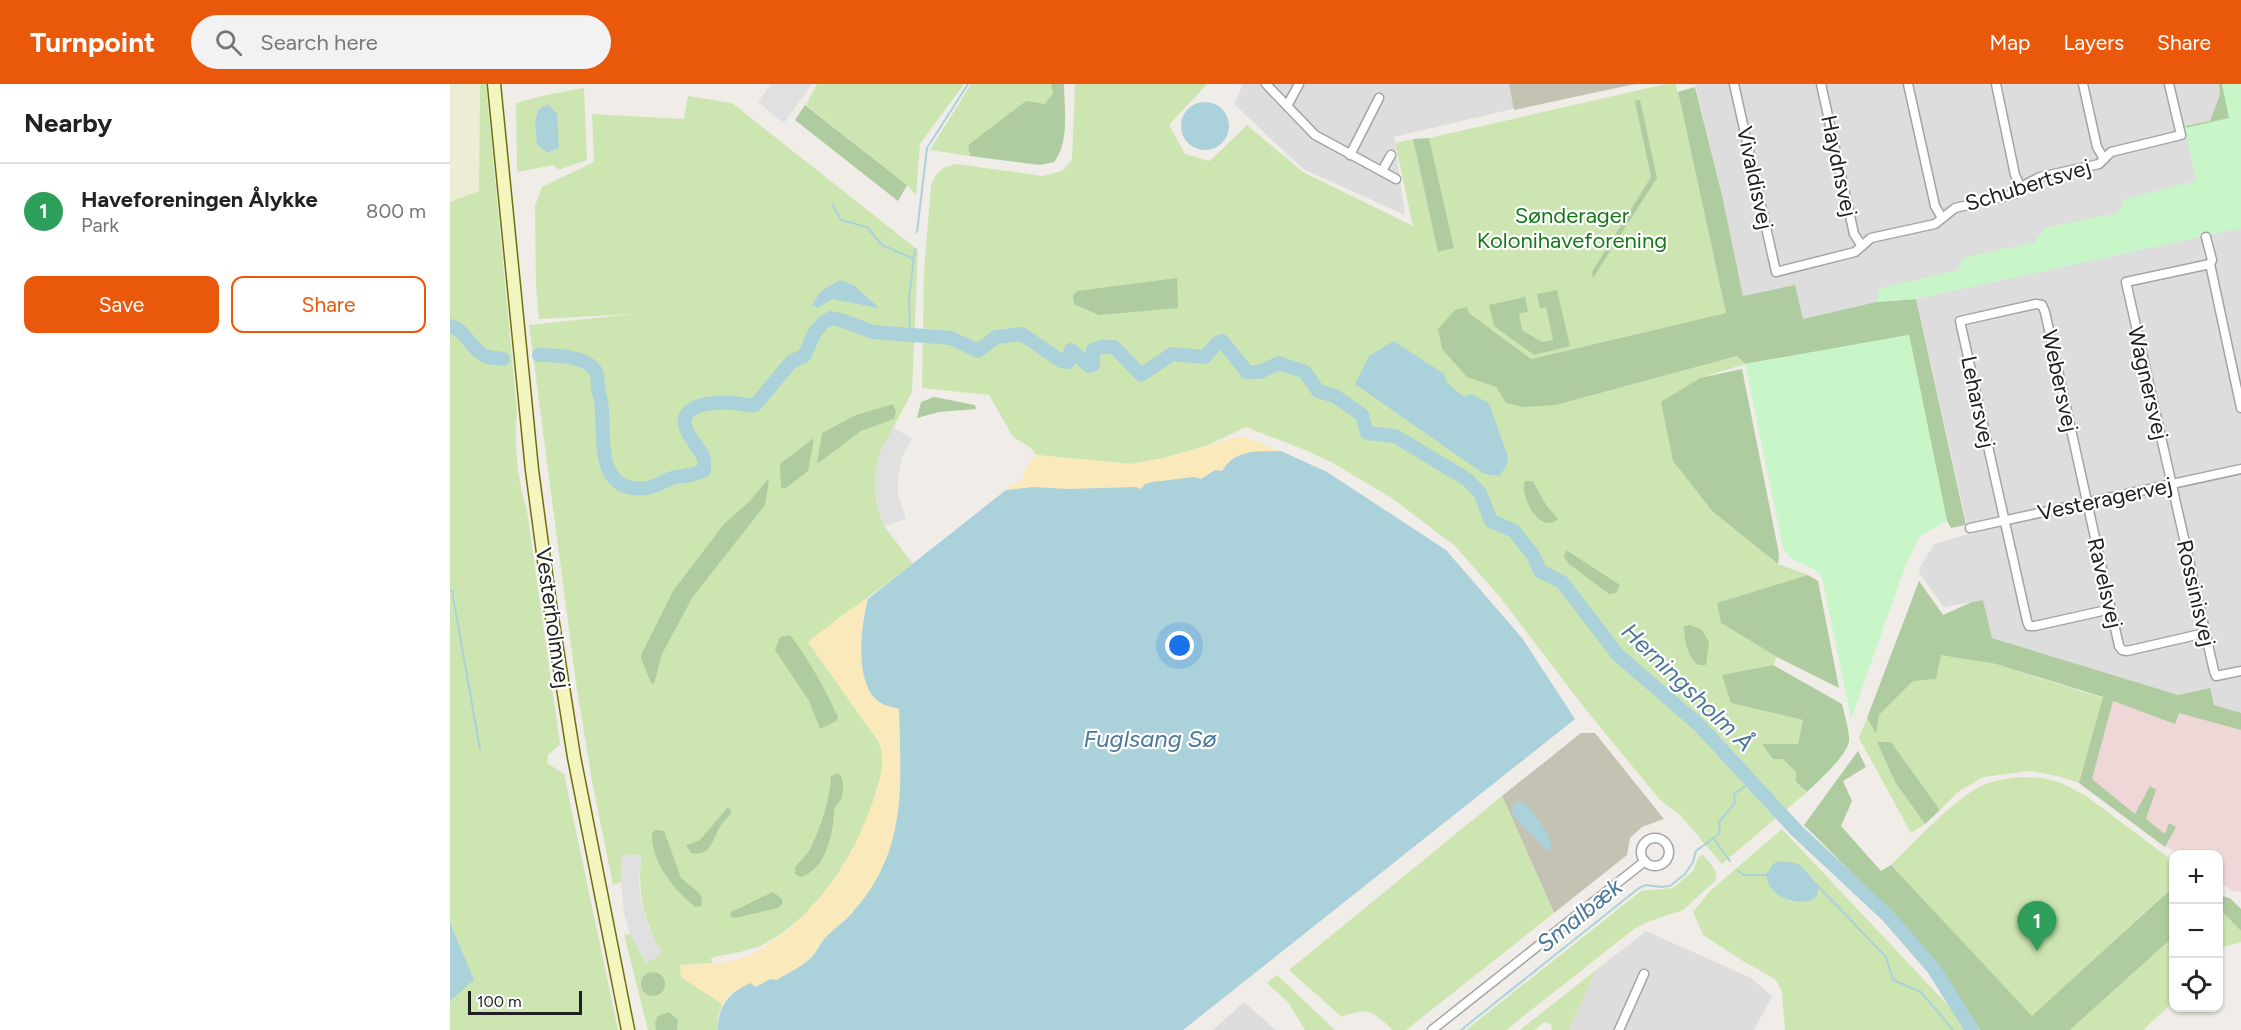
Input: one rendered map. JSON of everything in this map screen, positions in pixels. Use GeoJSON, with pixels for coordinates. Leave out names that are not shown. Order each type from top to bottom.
{"type":"FeatureCollection","features":[{"type":"Feature","properties":{"kind":"street","name":"Vesterholmvej"},"geometry":{"type":"LineString","coordinates":[[494,84],[528,427],[550,605],[574,757],[628,1030]]}},
{"type":"Feature","properties":{"kind":"street","name":"Vesterholmvej"},"geometry":{"type":"LineString","coordinates":[[502,84],[507,201]]}},
{"type":"Feature","properties":{"kind":"street"},"geometry":{"type":"LineString","coordinates":[[1266,84],[1315,135],[1396,179]]}},
{"type":"Feature","properties":{"kind":"street"},"geometry":{"type":"LineString","coordinates":[[1287,106],[1299,84]]}},
{"type":"Feature","properties":{"kind":"street","name":"Vivaldisvej"},"geometry":{"type":"LineString","coordinates":[[1734,84],[1776,272]]}},
{"type":"Feature","properties":{"kind":"street","name":"Haydnsvej"},"geometry":{"type":"LineString","coordinates":[[1821,84],[1854,234],[1862,246]]}},
{"type":"Feature","properties":{"kind":"street"},"geometry":{"type":"LineString","coordinates":[[1908,84],[1935,206],[1942,218]]}},
{"type":"Feature","properties":{"kind":"street"},"geometry":{"type":"LineString","coordinates":[[1996,84],[2015,175],[2021,188]]}},
{"type":"Feature","properties":{"kind":"street"},"geometry":{"type":"LineString","coordinates":[[2083,84],[2097,147],[2103,159]]}},
{"type":"Feature","properties":{"kind":"street","name":"Schubertsvej"},"geometry":{"type":"LineString","coordinates":[[1776,272],[1855,252],[1871,238],[1935,224],[1955,208],[2015,194],[2040,177],[2099,164],[2110,152],[2181,135],[2169,84]]}},
{"type":"Feature","properties":{"kind":"street"},"geometry":{"type":"LineString","coordinates":[[1350,155],[1379,98]]}},
{"type":"Feature","properties":{"kind":"street"},"geometry":{"type":"LineString","coordinates":[[1382,171],[1391,155]]}},
{"type":"Feature","properties":{"kind":"street"},"geometry":{"type":"LineString","coordinates":[[2206,237],[2241,408]]}},
{"type":"Feature","properties":{"kind":"street","name":"Wagnersvej"},"geometry":{"type":"LineString","coordinates":[[2171,484],[2126,282],[2210,264]]}},
{"type":"Feature","properties":{"kind":"street","name":"Webersvej"},"geometry":{"type":"LineString","coordinates":[[1998,313],[2036,304],[2042,305],[2087,503]]}},
{"type":"Feature","properties":{"kind":"street","name":"Leharsvej"},"geometry":{"type":"LineString","coordinates":[[1998,313],[1960,321],[2004,521]]}},
{"type":"Feature","properties":{"kind":"street","name":"Vesteragervej"},"geometry":{"type":"LineString","coordinates":[[1970,528],[2241,469]]}},
{"type":"Feature","properties":{"kind":"street","name":"Rossinisvej"},"geometry":{"type":"LineString","coordinates":[[2171,484],[2216,676],[2241,671]]}},
{"type":"Feature","properties":{"kind":"street","name":"Ravelsvej"},"geometry":{"type":"LineString","coordinates":[[2087,503],[2119,646],[2122,650],[2127,651],[2205,633]]}},
{"type":"Feature","properties":{"kind":"street"},"geometry":{"type":"LineString","coordinates":[[2004,521],[2030,626],[2111,609]]}},
{"type":"Feature","properties":{"kind":"street"},"geometry":{"type":"LineString","coordinates":[[1432,1030],[1645,861]]}},
{"type":"Feature","properties":{"kind":"street"},"geometry":{"type":"LineString","coordinates":[[1619,1030],[1644,974]]}},
{"type":"Feature","properties":{"kind":"shaded area"},"geometry":{"type":"Polygon","coordinates":[[[771,84],[812,84],[784,123],[758,102],[771,84]]]}},
{"type":"Feature","properties":{"kind":"shaded area"},"geometry":{"type":"Polygon","coordinates":[[[1243,84],[1618,84],[1394,137],[1405,215],[1303,169],[1234,104],[1243,84]]]}},
{"type":"Feature","properties":{"kind":"shaded area"},"geometry":{"type":"Polygon","coordinates":[[[1509,84],[1635,84],[1514,110],[1509,84]]]}},
{"type":"Feature","properties":{"kind":"shaded area"},"geometry":{"type":"Polygon","coordinates":[[[1695,84],[2241,84],[2241,713],[2214,705],[2209,688],[2178,695],[1992,638],[1983,600],[1944,607],[1921,576],[1919,569],[1934,544],[1969,534],[1916,299],[1876,302],[1803,319],[1743,296],[1722,195],[1695,84]]]}},
{"type":"Feature","properties":{"kind":"shaded area"},"geometry":{"type":"Polygon","coordinates":[[[893,427],[912,439],[902,457],[898,476],[898,495],[906,519],[884,526],[877,506],[876,470],[881,451],[893,427]]]}},
{"type":"Feature","properties":{"kind":"shaded area"},"geometry":{"type":"Polygon","coordinates":[[[2110,674],[2178,695],[2210,688],[2214,705],[2241,713],[2241,892],[2233,891],[2223,885],[2223,850],[2171,850],[2079,783],[2110,674]]]}},
{"type":"Feature","properties":{"kind":"shaded area"},"geometry":{"type":"Polygon","coordinates":[[[1581,733],[1595,733],[1664,819],[1642,827],[1630,838],[1627,855],[1554,913],[1502,796],[1581,733]]]}},
{"type":"Feature","properties":{"kind":"shaded area"},"geometry":{"type":"Polygon","coordinates":[[[622,854],[641,856],[639,884],[641,902],[648,926],[662,954],[646,963],[630,934],[624,913],[621,882],[622,854]]]}},
{"type":"Feature","properties":{"kind":"shaded area"},"geometry":{"type":"Polygon","coordinates":[[[1646,931],[1751,978],[1772,996],[1754,1030],[1569,1030],[1596,970],[1646,931]]]}},
{"type":"Feature","properties":{"kind":"shaded area"},"geometry":{"type":"Polygon","coordinates":[[[1244,1002],[1276,1030],[1213,1030],[1244,1002]]]}},
{"type":"Feature","properties":{"kind":"green space"},"geometry":{"type":"Polygon","coordinates":[[[450,84],[480,84],[479,191],[450,202],[450,84]]]}},
{"type":"Feature","properties":{"kind":"green space"},"geometry":{"type":"Polygon","coordinates":[[[480,84],[486,84],[517,411],[517,461],[527,511],[560,744],[548,755],[547,763],[564,774],[618,1030],[450,1030],[450,202],[479,191],[480,84]]]}},
{"type":"Feature","properties":{"kind":"green space"},"geometry":{"type":"Polygon","coordinates":[[[817,84],[964,84],[920,144],[916,195],[907,185],[806,105],[817,84]]]}},
{"type":"Feature","properties":{"kind":"green space"},"geometry":{"type":"Polygon","coordinates":[[[971,84],[1051,84],[1054,93],[1045,104],[968,144],[970,156],[930,150],[971,84]]]}},
{"type":"Feature","properties":{"kind":"green space"},"geometry":{"type":"Polygon","coordinates":[[[1051,84],[1064,84],[1064,135],[1059,154],[1054,162],[1040,165],[970,156],[968,145],[1026,101],[1045,104],[1053,93],[1051,84]]]}},
{"type":"Feature","properties":{"kind":"green space","name":"Sønderager Kolonihaveforening"},"geometry":{"type":"Polygon","coordinates":[[[1075,84],[1207,84],[1169,125],[1185,154],[1210,161],[1247,125],[1303,172],[1413,226],[1395,143],[1413,139],[1438,252],[1454,248],[1429,138],[1666,84],[1676,84],[1726,313],[1531,359],[1469,313],[1467,377],[1496,387],[1506,402],[1556,405],[1737,356],[1745,364],[1700,378],[1673,461],[1712,511],[1778,564],[1808,575],[1718,603],[1721,623],[1777,657],[1773,665],[1723,675],[1731,703],[1804,720],[1798,744],[1763,744],[1773,759],[1783,758],[1796,772],[1796,782],[1807,792],[1722,864],[1681,816],[1660,800],[1583,706],[1499,596],[1455,546],[1393,499],[1333,463],[1305,450],[1246,427],[1208,445],[1164,458],[1131,464],[1036,455],[1031,448],[1013,437],[989,395],[922,388],[924,271],[933,181],[940,171],[956,164],[1043,176],[1062,171],[1072,160],[1075,84]]]}},
{"type":"Feature","properties":{"kind":"green space"},"geometry":{"type":"Polygon","coordinates":[[[2219,84],[2235,84],[2233,117],[2189,141],[2186,126],[2210,121],[2220,95],[2219,84]]]}},
{"type":"Feature","properties":{"kind":"green space"},"geometry":{"type":"Polygon","coordinates":[[[2222,84],[2241,84],[2241,228],[1916,299],[1876,302],[1880,288],[1956,271],[1963,258],[2035,242],[2045,228],[2118,213],[2124,199],[2196,181],[2185,128],[2229,118],[2222,84]]]}},
{"type":"Feature","properties":{"kind":"green space"},"geometry":{"type":"Polygon","coordinates":[[[1695,87],[1722,195],[1743,296],[1795,285],[1803,319],[1876,302],[1916,299],[1966,525],[1951,528],[1947,521],[1909,335],[1745,364],[1737,356],[1556,405],[1523,407],[1506,403],[1496,387],[1467,377],[1442,349],[1438,329],[1455,310],[1467,307],[1469,313],[1531,359],[1726,313],[1678,92],[1695,87]]]}},
{"type":"Feature","properties":{"kind":"green space"},"geometry":{"type":"Polygon","coordinates":[[[584,88],[587,160],[558,170],[554,165],[517,172],[516,103],[584,88]]]}},
{"type":"Feature","properties":{"kind":"green space"},"geometry":{"type":"Polygon","coordinates":[[[688,96],[732,103],[918,250],[912,392],[881,451],[876,470],[875,489],[877,506],[884,526],[913,564],[808,642],[879,742],[881,749],[882,769],[879,782],[857,840],[832,882],[816,902],[780,934],[760,946],[711,958],[712,963],[680,965],[681,977],[722,1004],[718,1018],[718,1030],[648,1030],[624,935],[630,934],[646,963],[662,954],[643,907],[640,884],[641,856],[622,854],[621,882],[613,885],[592,781],[576,683],[529,325],[633,314],[539,319],[536,286],[535,206],[542,187],[594,162],[592,114],[684,119],[688,96]]]}},
{"type":"Feature","properties":{"kind":"green space"},"geometry":{"type":"Polygon","coordinates":[[[1640,100],[1657,178],[1593,278],[1592,272],[1651,177],[1635,101],[1640,100]]]}},
{"type":"Feature","properties":{"kind":"green space"},"geometry":{"type":"Polygon","coordinates":[[[805,105],[907,185],[898,201],[795,120],[805,105]]]}},
{"type":"Feature","properties":{"kind":"green space"},"geometry":{"type":"Polygon","coordinates":[[[1429,138],[1454,248],[1438,252],[1413,139],[1429,138]]]}},
{"type":"Feature","properties":{"kind":"green space"},"geometry":{"type":"Polygon","coordinates":[[[1177,278],[1178,308],[1099,315],[1074,304],[1073,296],[1077,291],[1177,278]]]}},
{"type":"Feature","properties":{"kind":"green space"},"geometry":{"type":"Polygon","coordinates":[[[1557,290],[1570,346],[1534,355],[1494,326],[1489,305],[1525,297],[1528,312],[1519,313],[1522,330],[1542,342],[1553,340],[1546,307],[1540,309],[1537,294],[1557,290]]]}},
{"type":"Feature","properties":{"kind":"green space"},"geometry":{"type":"Polygon","coordinates":[[[1909,335],[1947,521],[1920,536],[1905,567],[1851,719],[1822,577],[1792,559],[1783,548],[1745,364],[1909,335]]]}},
{"type":"Feature","properties":{"kind":"green space"},"geometry":{"type":"Polygon","coordinates":[[[1742,369],[1779,554],[1778,564],[1712,511],[1673,461],[1661,402],[1700,378],[1742,369]]]}},
{"type":"Feature","properties":{"kind":"green space"},"geometry":{"type":"Polygon","coordinates":[[[934,397],[975,405],[976,409],[939,412],[917,418],[921,402],[934,397]]]}},
{"type":"Feature","properties":{"kind":"green space"},"geometry":{"type":"Polygon","coordinates":[[[893,404],[896,411],[894,419],[861,431],[817,464],[822,433],[856,415],[893,404]]]}},
{"type":"Feature","properties":{"kind":"green space"},"geometry":{"type":"Polygon","coordinates":[[[814,438],[808,471],[786,488],[781,488],[780,464],[814,438]]]}},
{"type":"Feature","properties":{"kind":"green space"},"geometry":{"type":"Polygon","coordinates":[[[767,480],[769,481],[765,505],[692,598],[662,654],[654,684],[651,683],[641,655],[673,591],[724,524],[749,502],[767,480]]]}},
{"type":"Feature","properties":{"kind":"green space"},"geometry":{"type":"Polygon","coordinates":[[[1525,481],[1533,481],[1546,505],[1558,519],[1551,523],[1544,522],[1532,512],[1525,496],[1525,481]]]}},
{"type":"Feature","properties":{"kind":"green space"},"geometry":{"type":"Polygon","coordinates":[[[1566,550],[1620,585],[1616,593],[1609,594],[1569,564],[1564,557],[1566,550]]]}},
{"type":"Feature","properties":{"kind":"green space"},"geometry":{"type":"Polygon","coordinates":[[[1808,575],[1818,581],[1839,688],[1777,657],[1721,623],[1717,603],[1808,575]]]}},
{"type":"Feature","properties":{"kind":"green space"},"geometry":{"type":"Polygon","coordinates":[[[1919,581],[1943,615],[1972,602],[1983,600],[1992,638],[2178,695],[2210,688],[2214,705],[2241,713],[2241,730],[2179,713],[2175,724],[2113,701],[2092,779],[2135,814],[2150,786],[2156,790],[2146,819],[2165,834],[2169,823],[2176,827],[2165,847],[2079,783],[2103,697],[1996,664],[1941,655],[1936,679],[1913,681],[1879,715],[1876,734],[1867,718],[1919,581]]]}},
{"type":"Feature","properties":{"kind":"green space"},"geometry":{"type":"Polygon","coordinates":[[[1690,625],[1702,630],[1709,642],[1706,665],[1698,665],[1689,652],[1684,626],[1690,625]]]}},
{"type":"Feature","properties":{"kind":"green space"},"geometry":{"type":"Polygon","coordinates":[[[790,635],[816,674],[838,717],[836,721],[820,729],[809,701],[775,650],[780,637],[790,635]]]}},
{"type":"Feature","properties":{"kind":"green space"},"geometry":{"type":"Polygon","coordinates":[[[1940,654],[1996,664],[2103,698],[2079,783],[2058,776],[2030,771],[1983,777],[1958,792],[1940,810],[1891,742],[1877,742],[1895,782],[1925,824],[1911,833],[1859,738],[1867,718],[1876,733],[1879,715],[1940,654]]]}},
{"type":"Feature","properties":{"kind":"green space"},"geometry":{"type":"Polygon","coordinates":[[[1773,665],[1842,704],[1849,733],[1847,747],[1831,768],[1807,792],[1796,782],[1796,772],[1783,759],[1773,759],[1762,744],[1798,744],[1803,720],[1731,703],[1722,675],[1773,665]]]}},
{"type":"Feature","properties":{"kind":"green space"},"geometry":{"type":"Polygon","coordinates":[[[1877,742],[1891,742],[1940,810],[1925,824],[1895,782],[1877,742]]]}},
{"type":"Feature","properties":{"kind":"green space"},"geometry":{"type":"Polygon","coordinates":[[[1858,751],[1866,767],[1843,781],[1852,801],[1841,826],[1881,871],[1891,865],[2032,1016],[2169,891],[2169,941],[2070,1030],[1980,1030],[1920,948],[1852,873],[1804,825],[1858,751]]]}},
{"type":"Feature","properties":{"kind":"green space"},"geometry":{"type":"Polygon","coordinates":[[[838,773],[843,782],[843,792],[835,809],[830,840],[817,867],[801,877],[795,874],[795,867],[814,841],[827,804],[831,776],[838,773]]]}},
{"type":"Feature","properties":{"kind":"green space"},"geometry":{"type":"Polygon","coordinates":[[[2043,778],[2062,783],[2086,796],[2169,858],[2169,890],[2032,1017],[1891,865],[1945,812],[1968,794],[1988,783],[2003,779],[2043,778]]]}},
{"type":"Feature","properties":{"kind":"green space"},"geometry":{"type":"Polygon","coordinates":[[[1502,796],[1554,913],[1406,1030],[1393,1030],[1370,1013],[1359,1012],[1342,1017],[1289,970],[1502,796]]]}},
{"type":"Feature","properties":{"kind":"green space"},"geometry":{"type":"Polygon","coordinates":[[[727,808],[731,809],[731,813],[721,825],[707,850],[698,854],[691,853],[686,845],[699,841],[727,808]]]}},
{"type":"Feature","properties":{"kind":"green space"},"geometry":{"type":"Polygon","coordinates":[[[1782,829],[1960,1018],[1967,1030],[1785,1030],[1782,992],[1775,979],[1703,935],[1693,912],[1710,891],[1782,829]],[[1779,861],[1770,888],[1792,902],[1816,883],[1798,864],[1779,861]]]}},
{"type":"Feature","properties":{"kind":"green space"},"geometry":{"type":"Polygon","coordinates":[[[655,830],[664,831],[681,878],[699,893],[702,899],[701,906],[695,907],[665,874],[655,855],[652,833],[655,830]]]}},
{"type":"Feature","properties":{"kind":"green space"},"geometry":{"type":"Polygon","coordinates":[[[1702,854],[1715,870],[1715,881],[1683,910],[1647,922],[1634,929],[1506,1030],[1466,1030],[1641,891],[1673,888],[1693,871],[1702,854]]]}},
{"type":"Feature","properties":{"kind":"green space"},"geometry":{"type":"Polygon","coordinates":[[[773,892],[782,899],[782,904],[778,908],[735,918],[730,916],[731,912],[773,892]]]}},
{"type":"Feature","properties":{"kind":"green space"},"geometry":{"type":"Polygon","coordinates":[[[2223,896],[2231,899],[2241,909],[2241,931],[2223,913],[2223,896]]]}},
{"type":"Feature","properties":{"kind":"green space"},"geometry":{"type":"Polygon","coordinates":[[[2223,914],[2241,931],[2241,942],[2223,947],[2223,914]]]}},
{"type":"Feature","properties":{"kind":"green space"},"geometry":{"type":"Polygon","coordinates":[[[2169,941],[2169,1006],[2143,1030],[2070,1030],[2169,941]]]}},
{"type":"Feature","properties":{"kind":"green space"},"geometry":{"type":"Polygon","coordinates":[[[1596,970],[1569,1030],[1552,1030],[1551,1024],[1544,1022],[1534,1030],[1520,1030],[1596,970]]]}},
{"type":"Feature","properties":{"kind":"green space"},"geometry":{"type":"Polygon","coordinates":[[[653,972],[662,975],[665,984],[662,993],[653,996],[644,993],[641,984],[644,975],[653,972]]]}},
{"type":"Feature","properties":{"kind":"green space"},"geometry":{"type":"Polygon","coordinates":[[[1277,975],[1335,1030],[1305,1030],[1288,1002],[1267,983],[1277,975]]]}},
{"type":"Feature","properties":{"kind":"green space"},"geometry":{"type":"Polygon","coordinates":[[[669,1012],[678,1020],[677,1030],[656,1030],[655,1023],[658,1016],[669,1012]]]}},
{"type":"Feature","properties":{"kind":"sand"},"geometry":{"type":"Polygon","coordinates":[[[1241,436],[1281,451],[1240,455],[1222,471],[1215,470],[1201,479],[1152,482],[1141,489],[1136,487],[1006,490],[1012,484],[1022,481],[1025,469],[1036,455],[1131,464],[1164,458],[1241,436]]]}},
{"type":"Feature","properties":{"kind":"sand"},"geometry":{"type":"Polygon","coordinates":[[[868,599],[862,620],[881,703],[899,709],[900,791],[892,842],[883,866],[870,890],[849,916],[826,937],[812,957],[777,980],[770,979],[756,987],[734,991],[722,1004],[681,977],[680,965],[717,963],[744,958],[774,941],[794,925],[812,907],[843,865],[856,842],[875,795],[882,769],[879,742],[808,642],[849,610],[868,599]]]}},
{"type":"Feature","properties":{"kind":"water"},"geometry":{"type":"Polygon","coordinates":[[[1200,102],[1210,102],[1222,109],[1229,121],[1229,131],[1222,143],[1210,150],[1200,150],[1185,139],[1181,131],[1181,121],[1192,106],[1200,102]]]}},
{"type":"Feature","properties":{"kind":"water"},"geometry":{"type":"Polygon","coordinates":[[[548,104],[557,114],[559,147],[548,153],[537,144],[535,124],[538,110],[548,104]]]}},
{"type":"Feature","properties":{"kind":"water"},"geometry":{"type":"Polygon","coordinates":[[[840,280],[855,286],[879,308],[832,299],[818,308],[812,305],[821,291],[840,280]]]}},
{"type":"Feature","properties":{"kind":"water"},"geometry":{"type":"Polygon","coordinates":[[[1394,341],[1444,374],[1447,383],[1464,397],[1471,394],[1489,403],[1508,457],[1506,467],[1499,476],[1484,474],[1355,384],[1369,356],[1394,341]]]}},
{"type":"Feature","properties":{"kind":"water","name":"Fuglsang Sø"},"geometry":{"type":"Polygon","coordinates":[[[1281,451],[1327,472],[1446,550],[1522,638],[1575,719],[1183,1030],[718,1030],[723,1007],[736,991],[750,983],[756,987],[770,979],[777,980],[812,957],[826,937],[849,916],[870,890],[883,866],[892,842],[900,791],[899,709],[881,703],[872,695],[866,683],[861,654],[863,624],[868,599],[1006,490],[1033,487],[1068,489],[1136,487],[1141,489],[1145,484],[1152,482],[1194,477],[1201,479],[1215,470],[1222,471],[1240,455],[1281,451]]]}},
{"type":"Feature","properties":{"kind":"water"},"geometry":{"type":"Polygon","coordinates":[[[1517,801],[1525,803],[1545,830],[1552,847],[1548,851],[1512,814],[1513,805],[1517,801]]]}},
{"type":"Feature","properties":{"kind":"water"},"geometry":{"type":"Polygon","coordinates":[[[1779,861],[1798,864],[1812,878],[1818,887],[1818,894],[1814,899],[1798,902],[1788,900],[1771,888],[1766,875],[1773,864],[1779,861]]]}},
{"type":"Feature","properties":{"kind":"water"},"geometry":{"type":"Polygon","coordinates":[[[450,923],[474,980],[450,1001],[450,923]]]}},
{"type":"Feature","properties":{"kind":"waterway"},"geometry":{"type":"LineString","coordinates":[[917,232],[927,148],[968,84]]}},
{"type":"Feature","properties":{"kind":"waterway"},"geometry":{"type":"LineString","coordinates":[[832,204],[841,220],[867,227],[882,245],[914,259]]}},
{"type":"Feature","properties":{"kind":"waterway"},"geometry":{"type":"LineString","coordinates":[[910,334],[909,298],[915,249]]}},
{"type":"Feature","properties":{"kind":"waterway","name":"Herningsholm Å"},"geometry":{"type":"LineString","coordinates":[[539,355],[577,359],[595,370],[602,405],[606,464],[611,475],[619,483],[631,488],[656,486],[669,479],[704,470],[703,456],[690,437],[685,423],[690,411],[699,406],[715,403],[755,405],[792,361],[804,356],[815,332],[831,318],[873,332],[951,338],[978,351],[996,337],[1022,334],[1061,361],[1068,362],[1071,350],[1089,366],[1093,365],[1093,350],[1101,347],[1114,347],[1141,375],[1172,354],[1205,357],[1217,343],[1222,341],[1247,372],[1260,372],[1279,363],[1305,372],[1318,391],[1335,396],[1362,415],[1367,433],[1395,436],[1468,480],[1480,493],[1491,521],[1514,531],[1533,555],[1540,571],[1562,582],[1618,655],[1699,725],[1797,831],[1888,916],[1934,969],[1972,1030]]}},
{"type":"Feature","properties":{"kind":"waterway","name":"Herningsholm Å"},"geometry":{"type":"LineString","coordinates":[[450,326],[461,332],[482,354],[503,359]]}},
{"type":"Feature","properties":{"kind":"waterway"},"geometry":{"type":"LineString","coordinates":[[450,591],[452,591],[480,749]]}},
{"type":"Feature","properties":{"kind":"waterway","name":"Smalbæk"},"geometry":{"type":"LineString","coordinates":[[1461,1030],[1639,888],[1646,885],[1670,886],[1685,874],[1693,862],[1696,851],[1720,833],[1719,822],[1735,803],[1734,794],[1752,782]]}},
{"type":"Feature","properties":{"kind":"waterway"},"geometry":{"type":"LineString","coordinates":[[1714,839],[1730,861]]}},
{"type":"Feature","properties":{"kind":"waterway"},"geometry":{"type":"LineString","coordinates":[[1738,871],[1744,875],[1768,875]]}},
{"type":"Feature","properties":{"kind":"waterway"},"geometry":{"type":"LineString","coordinates":[[1815,883],[1886,957],[1893,980],[1921,992],[1953,1030]]}},
{"type":"Feature","properties":{"kind":"place","name":"Haveforeningen Ålykke"},"geometry":{"type":"Point","coordinates":[2037,951]}}]}
